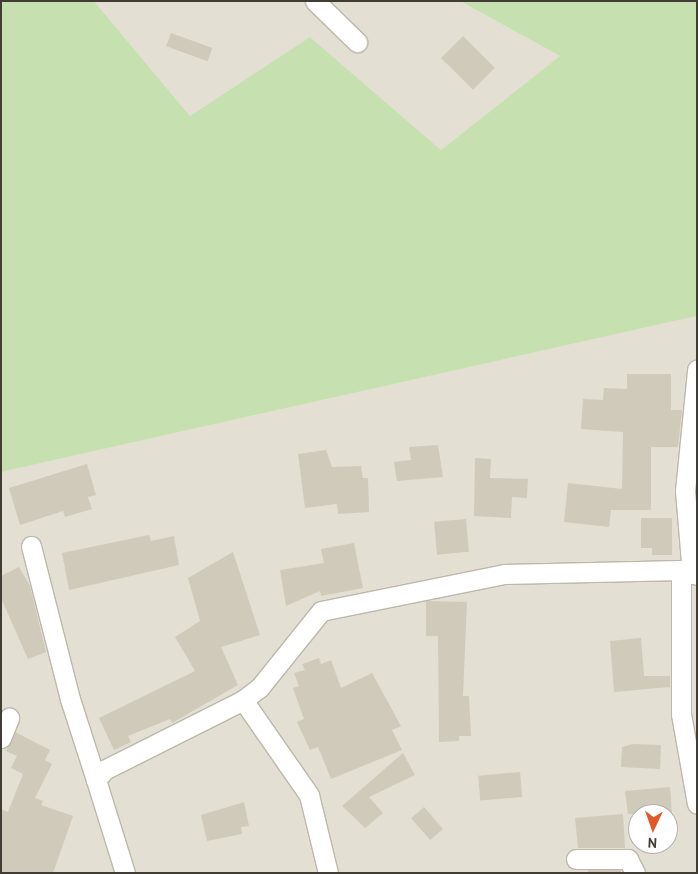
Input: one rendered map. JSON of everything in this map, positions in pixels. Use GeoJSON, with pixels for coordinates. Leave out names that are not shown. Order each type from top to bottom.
{"type":"FeatureCollection","features":[{"type":"Feature","properties":{"kind":"street"},"geometry":{"type":"LineString","coordinates":[[315,1],[356,42]]}},
{"type":"Feature","properties":{"kind":"street"},"geometry":{"type":"LineString","coordinates":[[697,370],[685,490],[690,573],[681,714],[697,804]]}},
{"type":"Feature","properties":{"kind":"street"},"geometry":{"type":"LineString","coordinates":[[31,546],[70,699],[125,873]]}},
{"type":"Feature","properties":{"kind":"street"},"geometry":{"type":"LineString","coordinates":[[96,780],[104,770],[243,700],[260,686],[312,620],[334,605],[449,588],[504,574],[690,573]]}},
{"type":"Feature","properties":{"kind":"street"},"geometry":{"type":"LineString","coordinates":[[243,700],[309,795],[328,873]]}},
{"type":"Feature","properties":{"kind":"street"},"geometry":{"type":"LineString","coordinates":[[1,738],[9,718]]}},
{"type":"Feature","properties":{"kind":"street"},"geometry":{"type":"LineString","coordinates":[[576,859],[628,859],[635,873]]}},
{"type":"Feature","properties":{"kind":"shaded area"},"geometry":{"type":"Polygon","coordinates":[[[94,1],[460,1],[560,56],[441,150],[310,37],[190,116],[94,1]]]}},
{"type":"Feature","properties":{"kind":"shaded area"},"geometry":{"type":"Polygon","coordinates":[[[697,316],[697,873],[1,873],[1,472],[697,316]]]}},
{"type":"Feature","properties":{"kind":"green space"},"geometry":{"type":"Polygon","coordinates":[[[1,1],[94,1],[190,116],[310,37],[441,150],[560,56],[460,1],[697,1],[697,316],[1,472],[1,1]]]}},
{"type":"Feature","properties":{"kind":"building"},"geometry":{"type":"Polygon","coordinates":[[[171,33],[212,48],[208,61],[166,46],[171,33]]]}},
{"type":"Feature","properties":{"kind":"building"},"geometry":{"type":"Polygon","coordinates":[[[463,36],[495,68],[473,90],[441,58],[463,36]]]}},
{"type":"Feature","properties":{"kind":"building"},"geometry":{"type":"Polygon","coordinates":[[[627,374],[671,374],[671,410],[682,410],[678,447],[651,447],[651,510],[611,510],[609,527],[564,522],[568,483],[622,489],[623,432],[581,429],[583,399],[603,400],[604,388],[627,389],[627,374]]]}},
{"type":"Feature","properties":{"kind":"building"},"geometry":{"type":"Polygon","coordinates":[[[438,445],[443,477],[397,481],[394,462],[411,460],[409,447],[438,445]]]}},
{"type":"Feature","properties":{"kind":"building"},"geometry":{"type":"Polygon","coordinates":[[[326,450],[332,467],[361,466],[363,478],[368,478],[369,512],[338,514],[337,504],[305,508],[298,454],[326,450]]]}},
{"type":"Feature","properties":{"kind":"building"},"geometry":{"type":"Polygon","coordinates":[[[475,458],[491,459],[490,478],[528,479],[527,498],[512,497],[511,518],[474,516],[475,458]]]}},
{"type":"Feature","properties":{"kind":"building"},"geometry":{"type":"Polygon","coordinates":[[[87,464],[96,495],[88,497],[92,509],[65,517],[63,511],[20,525],[9,488],[87,464]]]}},
{"type":"Feature","properties":{"kind":"building"},"geometry":{"type":"Polygon","coordinates":[[[641,518],[672,518],[672,555],[652,555],[652,548],[641,548],[641,518]]]}},
{"type":"Feature","properties":{"kind":"building"},"geometry":{"type":"Polygon","coordinates":[[[466,519],[469,552],[437,555],[434,522],[466,519]]]}},
{"type":"Feature","properties":{"kind":"building"},"geometry":{"type":"Polygon","coordinates":[[[149,535],[151,541],[174,536],[179,565],[69,590],[62,553],[149,535]]]}},
{"type":"Feature","properties":{"kind":"building"},"geometry":{"type":"Polygon","coordinates":[[[354,543],[363,588],[321,596],[320,591],[286,606],[280,570],[324,563],[321,549],[354,543]]]}},
{"type":"Feature","properties":{"kind":"building"},"geometry":{"type":"Polygon","coordinates":[[[233,552],[260,635],[221,647],[238,685],[172,723],[170,719],[128,736],[131,742],[114,750],[99,718],[195,671],[175,637],[200,621],[188,578],[233,552]]]}},
{"type":"Feature","properties":{"kind":"building"},"geometry":{"type":"Polygon","coordinates":[[[19,567],[30,586],[46,652],[28,659],[1,598],[1,576],[19,567]]]}},
{"type":"Feature","properties":{"kind":"building"},"geometry":{"type":"Polygon","coordinates":[[[426,601],[467,602],[463,696],[469,696],[471,736],[459,736],[459,741],[439,742],[438,636],[426,636],[426,601]]]}},
{"type":"Feature","properties":{"kind":"building"},"geometry":{"type":"Polygon","coordinates":[[[641,638],[644,676],[670,676],[670,687],[614,692],[610,641],[641,638]]]}},
{"type":"Feature","properties":{"kind":"building"},"geometry":{"type":"Polygon","coordinates":[[[319,658],[321,664],[331,660],[341,688],[372,673],[401,726],[392,730],[402,750],[331,779],[318,747],[310,750],[297,722],[304,719],[293,688],[299,686],[294,673],[305,670],[302,664],[319,658]]]}},
{"type":"Feature","properties":{"kind":"building"},"geometry":{"type":"Polygon","coordinates":[[[15,732],[50,750],[45,760],[52,764],[35,798],[43,801],[41,805],[73,816],[53,873],[1,873],[1,809],[8,812],[23,774],[11,768],[17,756],[6,751],[15,732]]]}},
{"type":"Feature","properties":{"kind":"building"},"geometry":{"type":"Polygon","coordinates":[[[633,744],[661,745],[660,769],[621,767],[622,747],[633,744]]]}},
{"type":"Feature","properties":{"kind":"building"},"geometry":{"type":"Polygon","coordinates":[[[403,753],[415,775],[369,797],[383,813],[365,828],[342,806],[403,753]]]}},
{"type":"Feature","properties":{"kind":"building"},"geometry":{"type":"Polygon","coordinates":[[[520,772],[522,797],[480,801],[478,776],[520,772]]]}},
{"type":"Feature","properties":{"kind":"building"},"geometry":{"type":"Polygon","coordinates":[[[670,787],[671,804],[628,804],[628,814],[625,791],[670,787]]]}},
{"type":"Feature","properties":{"kind":"building"},"geometry":{"type":"Polygon","coordinates":[[[244,802],[249,826],[241,827],[242,834],[207,841],[201,815],[244,802]]]}},
{"type":"Feature","properties":{"kind":"building"},"geometry":{"type":"Polygon","coordinates":[[[424,807],[443,829],[430,840],[411,818],[424,807]]]}},
{"type":"Feature","properties":{"kind":"building"},"geometry":{"type":"Polygon","coordinates":[[[623,814],[625,848],[578,848],[575,818],[623,814]]]}},
{"type":"Feature","properties":{"kind":"building"},"geometry":{"type":"Polygon","coordinates":[[[588,870],[621,870],[621,873],[588,873],[588,870]]]}}]}
